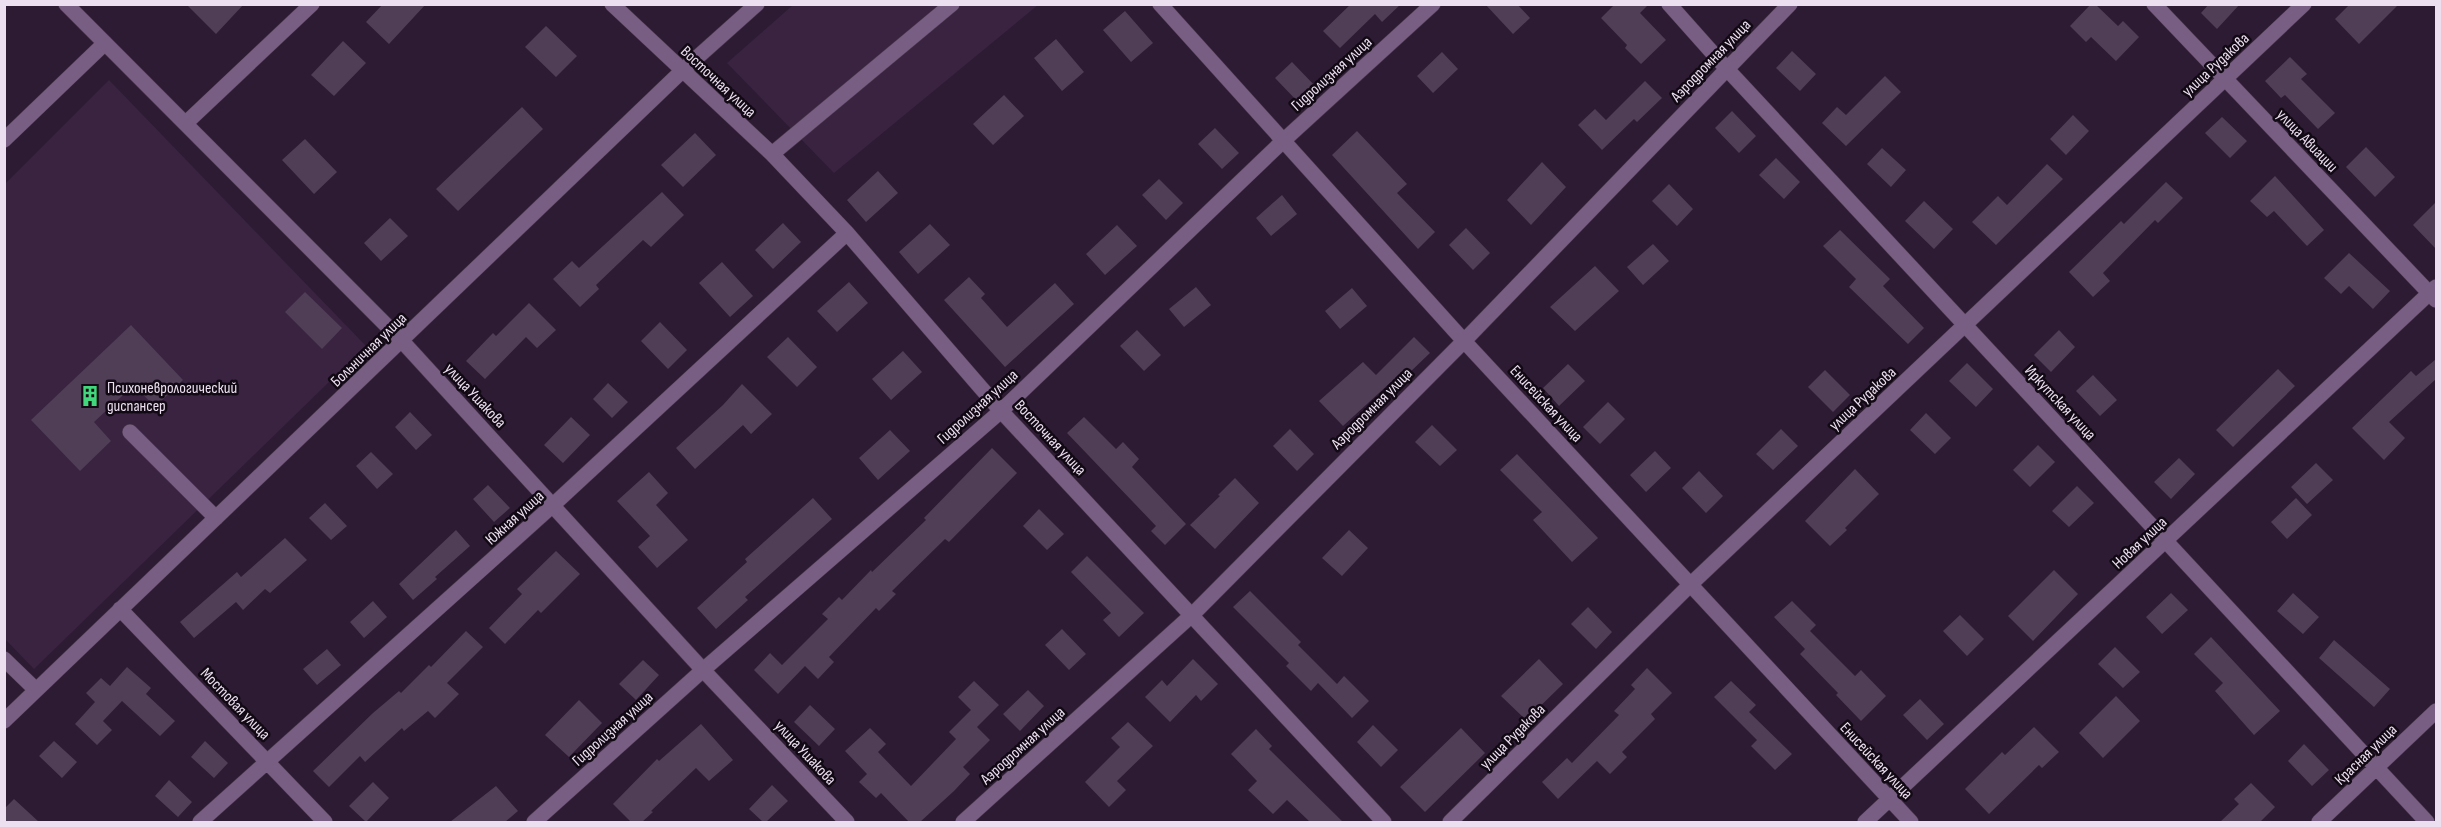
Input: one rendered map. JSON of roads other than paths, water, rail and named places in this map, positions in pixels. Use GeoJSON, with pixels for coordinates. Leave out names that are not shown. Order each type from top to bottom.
{"type":"FeatureCollection","features":[{"type":"Feature","properties":{"kind":"street","name":"улица Ушакова"},"geometry":{"type":"LineString","coordinates":[[66,4],[402,341],[703,670],[847,822]]}},
{"type":"Feature","properties":{"kind":"street"},"geometry":{"type":"LineString","coordinates":[[186,123],[312,4]]}},
{"type":"Feature","properties":{"kind":"street","name":"Восточная улица"},"geometry":{"type":"LineString","coordinates":[[612,4],[772,154],[847,233],[1001,411],[1384,822]]}},
{"type":"Feature","properties":{"kind":"street","name":"Больничная улица"},"geometry":{"type":"LineString","coordinates":[[4,721],[682,71],[757,4]]}},
{"type":"Feature","properties":{"kind":"street"},"geometry":{"type":"LineString","coordinates":[[772,154],[952,4]]}},
{"type":"Feature","properties":{"kind":"street","name":"Енисейская улица"},"geometry":{"type":"LineString","coordinates":[[1160,4],[1464,341],[1911,822]]}},
{"type":"Feature","properties":{"kind":"street","name":"Гидролизная улица"},"geometry":{"type":"LineString","coordinates":[[534,822],[703,670],[1001,411],[1283,141],[1433,4]]}},
{"type":"Feature","properties":{"kind":"street","name":"Иркутская улица"},"geometry":{"type":"LineString","coordinates":[[1669,4],[1726,69],[2427,822]]}},
{"type":"Feature","properties":{"kind":"street","name":"Аэродромная улица"},"geometry":{"type":"LineString","coordinates":[[963,822],[1192,614],[1464,341],[1790,4]]}},
{"type":"Feature","properties":{"kind":"street","name":"улица Авиации"},"geometry":{"type":"LineString","coordinates":[[2154,4],[2434,293]]}},
{"type":"Feature","properties":{"kind":"street","name":"улица Рудакова"},"geometry":{"type":"LineString","coordinates":[[1450,822],[1691,584],[2304,4]]}},
{"type":"Feature","properties":{"kind":"street"},"geometry":{"type":"LineString","coordinates":[[4,140],[105,43]]}},
{"type":"Feature","properties":{"kind":"street","name":"Южная улица"},"geometry":{"type":"LineString","coordinates":[[200,822],[554,505],[847,233]]}},
{"type":"Feature","properties":{"kind":"street","name":"Новая улица"},"geometry":{"type":"LineString","coordinates":[[1865,822],[2434,293]]}},
{"type":"Feature","properties":{"kind":"street"},"geometry":{"type":"LineString","coordinates":[[130,432],[216,518]]}},
{"type":"Feature","properties":{"kind":"street","name":"Мостовая улица"},"geometry":{"type":"LineString","coordinates":[[120,609],[325,822]]}},
{"type":"Feature","properties":{"kind":"street"},"geometry":{"type":"LineString","coordinates":[[4,659],[36,690]]}},
{"type":"Feature","properties":{"kind":"street","name":"Красная улица"},"geometry":{"type":"LineString","coordinates":[[2319,822],[2436,711]]}},
{"type":"Feature","properties":{"kind":"place","name":"Психоневрологический диспансер"},"geometry":{"type":"Point","coordinates":[90,396]}}]}
